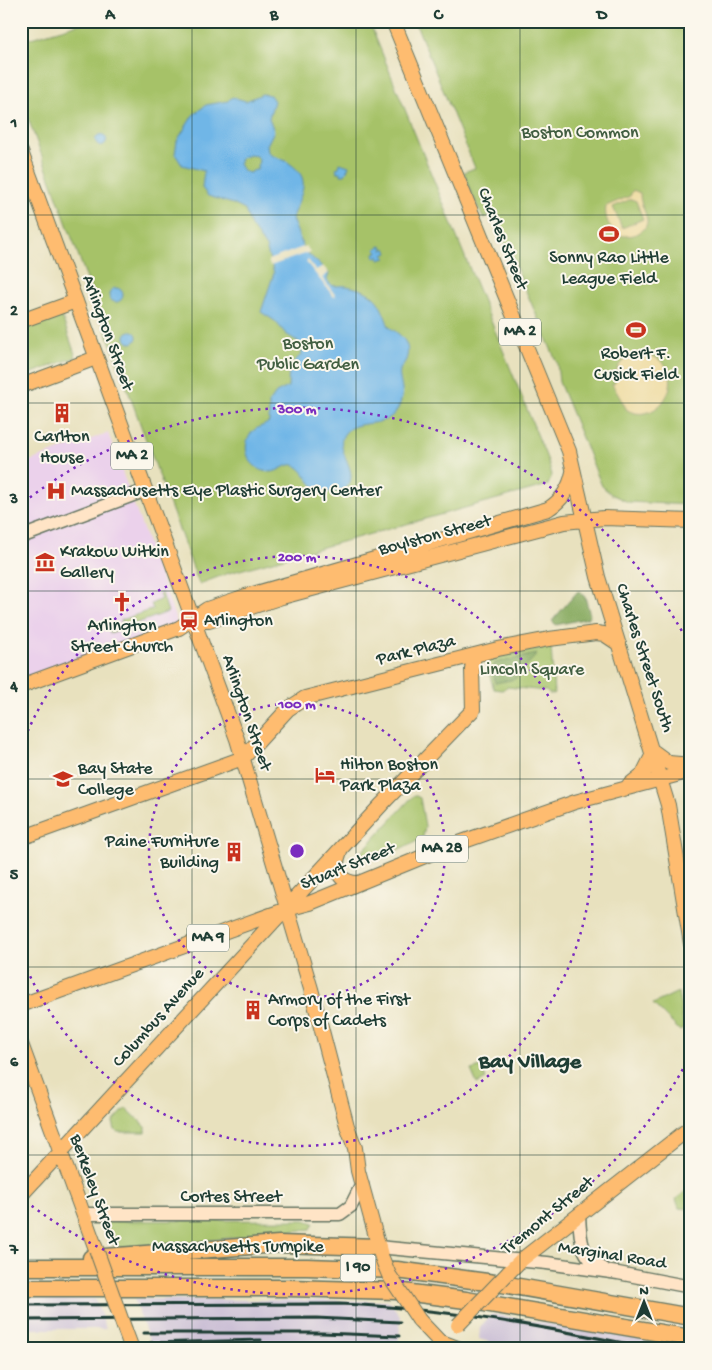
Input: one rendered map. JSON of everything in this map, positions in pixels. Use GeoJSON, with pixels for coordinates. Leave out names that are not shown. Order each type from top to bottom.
{"type":"FeatureCollection","features":[{"type":"Feature","properties":{"kind":"highway"},"geometry":{"type":"LineString","coordinates":[[41,1267],[96,1257],[305,1243],[380,1252]]}},
{"type":"Feature","properties":{"kind":"highway","name":"Massachusetts Turnpike"},"geometry":{"type":"LineString","coordinates":[[21,1267],[316,1267],[397,1270],[502,1284],[691,1317]]}},
{"type":"Feature","properties":{"kind":"highway","name":"I 90"},"geometry":{"type":"LineString","coordinates":[[21,1288],[307,1288],[396,1291],[458,1298],[691,1338]]}},
{"type":"Feature","properties":{"kind":"main road","name":"Charles Street"},"geometry":{"type":"LineString","coordinates":[[393,21],[569,451],[573,472]]}},
{"type":"Feature","properties":{"kind":"main road","name":"Arlington Street"},"geometry":{"type":"LineString","coordinates":[[21,152],[243,758],[287,908],[346,1126],[349,1149],[360,1178],[380,1252],[389,1275],[419,1320],[432,1336],[450,1347]]}},
{"type":"Feature","properties":{"kind":"main road"},"geometry":{"type":"LineString","coordinates":[[21,321],[76,301]]}},
{"type":"Feature","properties":{"kind":"main road"},"geometry":{"type":"LineString","coordinates":[[21,386],[96,358]]}},
{"type":"Feature","properties":{"kind":"main road","name":"Charles Street South"},"geometry":{"type":"LineString","coordinates":[[573,472],[598,577],[661,779],[670,815],[691,944]]}},
{"type":"Feature","properties":{"kind":"main road","name":"Boylston Street"},"geometry":{"type":"LineString","coordinates":[[219,611],[548,509],[558,502],[565,493],[573,472]]}},
{"type":"Feature","properties":{"kind":"main road"},"geometry":{"type":"LineString","coordinates":[[21,537],[144,492]]}},
{"type":"Feature","properties":{"kind":"main road","name":"Boylston Street"},"geometry":{"type":"LineString","coordinates":[[21,686],[179,628],[193,621],[207,609],[219,611],[282,597],[555,524],[584,520],[650,519],[691,521]]}},
{"type":"Feature","properties":{"kind":"main road","name":"Park Plaza"},"geometry":{"type":"LineString","coordinates":[[243,758],[288,708],[298,701],[474,655],[537,641],[604,634],[619,644]]}},
{"type":"Feature","properties":{"kind":"main road","name":"Columbus Avenue"},"geometry":{"type":"LineString","coordinates":[[21,1195],[340,850],[473,710],[472,669],[474,655]]}},
{"type":"Feature","properties":{"kind":"main road"},"geometry":{"type":"LineString","coordinates":[[654,752],[669,763],[691,765]]}},
{"type":"Feature","properties":{"kind":"main road","name":"MA 28"},"geometry":{"type":"LineString","coordinates":[[616,792],[639,779],[654,752]]}},
{"type":"Feature","properties":{"kind":"main road"},"geometry":{"type":"LineString","coordinates":[[21,838],[243,758]]}},
{"type":"Feature","properties":{"kind":"main road","name":"Stuart Street"},"geometry":{"type":"LineString","coordinates":[[21,1005],[287,908],[310,904],[437,851],[575,802],[691,771]]}},
{"type":"Feature","properties":{"kind":"main road"},"geometry":{"type":"LineString","coordinates":[[340,850],[336,865],[339,875],[345,881],[360,883]]}},
{"type":"Feature","properties":{"kind":"main road","name":"Berkeley Street"},"geometry":{"type":"LineString","coordinates":[[21,1044],[132,1349]]}},
{"type":"Feature","properties":{"kind":"main road","name":"Tremont Street"},"geometry":{"type":"LineString","coordinates":[[450,1347],[458,1325],[520,1261],[691,1127]]}},
{"type":"Feature","properties":{"kind":"main road","name":"Cortes Street"},"geometry":{"type":"LineString","coordinates":[[82,1214],[340,1214],[351,1206],[360,1178]]}},
{"type":"Feature","properties":{"kind":"main road"},"geometry":{"type":"LineString","coordinates":[[579,1214],[580,1238],[587,1256],[602,1269],[618,1273]]}},
{"type":"Feature","properties":{"kind":"main road","name":"Marginal Road"},"geometry":{"type":"LineString","coordinates":[[380,1252],[520,1261],[618,1273],[691,1287]]}},
{"type":"Feature","properties":{"kind":"shaded area"},"geometry":{"type":"Polygon","coordinates":[[[108,433],[179,628],[21,686],[21,464],[108,433]]]}},
{"type":"Feature","properties":{"kind":"shaded area"},"geometry":{"type":"Polygon","coordinates":[[[21,1298],[95,1299],[106,1329],[21,1329],[21,1298]]]}},
{"type":"Feature","properties":{"kind":"shaded area"},"geometry":{"type":"Polygon","coordinates":[[[134,1299],[390,1301],[401,1318],[398,1349],[152,1349],[134,1299]]]}},
{"type":"Feature","properties":{"kind":"shaded area"},"geometry":{"type":"Polygon","coordinates":[[[492,1314],[691,1349],[514,1349],[479,1339],[480,1327],[492,1314]]]}},
{"type":"Feature","properties":{"kind":"green space","name":"Boston Public Garden"},"geometry":{"type":"Polygon","coordinates":[[[89,21],[369,21],[548,461],[552,475],[548,485],[229,573],[199,584],[21,99],[21,41],[89,21]]]}},
{"type":"Feature","properties":{"kind":"green space","name":"Boston Common"},"geometry":{"type":"Polygon","coordinates":[[[412,21],[691,21],[691,505],[628,502],[611,494],[602,486],[559,382],[557,363],[493,214],[483,218],[470,190],[464,172],[475,168],[418,29],[412,21]]]}},
{"type":"Feature","properties":{"kind":"green space"},"geometry":{"type":"Polygon","coordinates":[[[61,314],[76,357],[21,377],[21,329],[61,314]]]}},
{"type":"Feature","properties":{"kind":"green space"},"geometry":{"type":"Polygon","coordinates":[[[578,591],[585,597],[590,615],[588,618],[556,625],[552,621],[578,591]]]}},
{"type":"Feature","properties":{"kind":"green space"},"geometry":{"type":"Polygon","coordinates":[[[162,593],[168,612],[110,633],[109,630],[122,625],[121,620],[153,609],[151,604],[161,599],[159,594],[162,593]]]}},
{"type":"Feature","properties":{"kind":"green space","name":"Lincoln Square"},"geometry":{"type":"Polygon","coordinates":[[[551,646],[554,694],[549,694],[546,691],[507,687],[502,690],[494,689],[486,663],[489,657],[498,657],[551,646]]]}},
{"type":"Feature","properties":{"kind":"green space"},"geometry":{"type":"Polygon","coordinates":[[[537,654],[515,679],[495,683],[492,668],[495,663],[537,654]]]}},
{"type":"Feature","properties":{"kind":"green space"},"geometry":{"type":"Polygon","coordinates":[[[414,795],[420,798],[425,826],[423,837],[412,844],[360,864],[356,863],[359,855],[414,795]]]}},
{"type":"Feature","properties":{"kind":"green space"},"geometry":{"type":"Polygon","coordinates":[[[678,992],[684,1028],[680,1031],[653,1004],[678,992]]]}},
{"type":"Feature","properties":{"kind":"green space"},"geometry":{"type":"Polygon","coordinates":[[[481,1067],[486,1079],[477,1084],[471,1070],[481,1067]]]}},
{"type":"Feature","properties":{"kind":"green space"},"geometry":{"type":"Polygon","coordinates":[[[126,1108],[146,1127],[146,1132],[118,1132],[115,1130],[113,1122],[126,1108]]]}},
{"type":"Feature","properties":{"kind":"green space"},"geometry":{"type":"Polygon","coordinates":[[[691,1187],[691,1209],[679,1208],[676,1199],[691,1187]]]}},
{"type":"Feature","properties":{"kind":"green space"},"geometry":{"type":"Polygon","coordinates":[[[305,1220],[314,1223],[311,1229],[203,1241],[115,1248],[105,1224],[109,1221],[305,1220]]]}},
{"type":"Feature","properties":{"kind":"sand"},"geometry":{"type":"Polygon","coordinates":[[[633,190],[640,193],[647,220],[646,225],[637,234],[618,235],[608,222],[606,206],[630,196],[633,190]],[[631,199],[613,207],[622,228],[643,219],[636,201],[631,199]]]}},
{"type":"Feature","properties":{"kind":"sand"},"geometry":{"type":"Polygon","coordinates":[[[638,353],[656,358],[667,367],[670,379],[669,391],[663,402],[653,410],[641,413],[627,410],[612,384],[615,383],[616,372],[620,364],[628,357],[638,353]]]}},
{"type":"Feature","properties":{"kind":"water"},"geometry":{"type":"Polygon","coordinates":[[[262,94],[270,95],[274,101],[269,118],[274,131],[267,145],[268,152],[272,156],[289,163],[302,176],[302,190],[292,219],[305,251],[329,273],[327,280],[331,285],[356,288],[375,299],[383,311],[389,327],[401,336],[408,349],[406,360],[400,370],[402,397],[398,409],[392,416],[384,420],[351,428],[342,439],[342,446],[351,476],[349,483],[344,489],[339,491],[322,491],[313,485],[295,465],[288,465],[277,471],[270,472],[257,468],[249,459],[246,447],[247,441],[254,430],[269,422],[269,403],[276,393],[288,387],[289,367],[301,355],[303,348],[299,342],[286,334],[275,321],[261,312],[274,273],[266,247],[251,226],[245,210],[208,196],[202,188],[204,171],[182,165],[175,154],[177,141],[193,115],[206,105],[228,101],[232,97],[246,101],[262,94]],[[249,155],[241,158],[239,164],[243,171],[249,173],[257,169],[259,160],[257,156],[249,155]]]}},
{"type":"Feature","properties":{"kind":"water"},"geometry":{"type":"Polygon","coordinates":[[[101,134],[107,140],[101,146],[95,140],[101,134]]]}},
{"type":"Feature","properties":{"kind":"water"},"geometry":{"type":"Polygon","coordinates":[[[340,163],[349,166],[345,175],[337,172],[336,168],[339,167],[340,163]]]}},
{"type":"Feature","properties":{"kind":"water"},"geometry":{"type":"Polygon","coordinates":[[[383,247],[382,251],[386,248],[388,253],[384,255],[386,258],[379,260],[379,255],[375,258],[374,253],[378,252],[375,249],[383,247]]]}},
{"type":"Feature","properties":{"kind":"water"},"geometry":{"type":"Polygon","coordinates":[[[116,288],[121,290],[123,295],[121,300],[116,302],[111,300],[109,295],[111,290],[116,288]]]}},
{"type":"Feature","properties":{"kind":"water"},"geometry":{"type":"Polygon","coordinates":[[[133,331],[136,332],[136,342],[129,343],[126,342],[125,335],[126,332],[133,331]]]}},
{"type":"Feature","properties":{"kind":"pier"},"geometry":{"type":"Polygon","coordinates":[[[306,246],[310,252],[270,266],[268,260],[306,246]]]}},
{"type":"Feature","properties":{"kind":"pier"},"geometry":{"type":"Polygon","coordinates":[[[308,260],[316,270],[323,266],[329,273],[322,278],[336,296],[334,297],[306,262],[308,260]]]}},
{"type":"Feature","properties":{"kind":"railway"},"geometry":{"type":"LineString","coordinates":[[21,1305],[339,1304],[379,1306],[497,1320],[653,1349]]}},
{"type":"Feature","properties":{"kind":"railway"},"geometry":{"type":"LineString","coordinates":[[21,1320],[316,1318],[400,1322]]}},
{"type":"Feature","properties":{"kind":"railway"},"geometry":{"type":"LineString","coordinates":[[144,1333],[322,1333],[399,1336]]}},
{"type":"Feature","properties":{"kind":"railway"},"geometry":{"type":"LineString","coordinates":[[150,1343],[261,1340]]}},
{"type":"Feature","properties":{"kind":"railway"},"geometry":{"type":"LineString","coordinates":[[252,1346],[322,1344],[398,1347]]}},
{"type":"Feature","properties":{"kind":"place","name":"Sonny Rao Little League Field"},"geometry":{"type":"Point","coordinates":[609,234]}},
{"type":"Feature","properties":{"kind":"place","name":"Robert F. Cusick Field"},"geometry":{"type":"Point","coordinates":[636,330]}},
{"type":"Feature","properties":{"kind":"place","name":"Carlton House"},"geometry":{"type":"Point","coordinates":[62,413]}},
{"type":"Feature","properties":{"kind":"place","name":"Massachusetts Eye Plastic Surgery Center"},"geometry":{"type":"Point","coordinates":[56,491]}},
{"type":"Feature","properties":{"kind":"place","name":"Krakow Witkin Gallery"},"geometry":{"type":"Point","coordinates":[45,562]}},
{"type":"Feature","properties":{"kind":"place","name":"Arlington Street Church"},"geometry":{"type":"Point","coordinates":[122,602]}},
{"type":"Feature","properties":{"kind":"place","name":"Arlington"},"geometry":{"type":"Point","coordinates":[189,621]}},
{"type":"Feature","properties":{"kind":"place","name":"Hilton Boston Park Plaza"},"geometry":{"type":"Point","coordinates":[325,775]}},
{"type":"Feature","properties":{"kind":"place","name":"Bay State College"},"geometry":{"type":"Point","coordinates":[63,779]}},
{"type":"Feature","properties":{"kind":"place","name":"Paine Furniture Building"},"geometry":{"type":"Point","coordinates":[234,852]}},
{"type":"Feature","properties":{"kind":"place","name":"Armory of the First Corps of Cadets"},"geometry":{"type":"Point","coordinates":[253,1010]}},
{"type":"Feature","properties":{"kind":"district","name":"Bay Village"},"geometry":{"type":"Point","coordinates":[530,1063]}}]}
